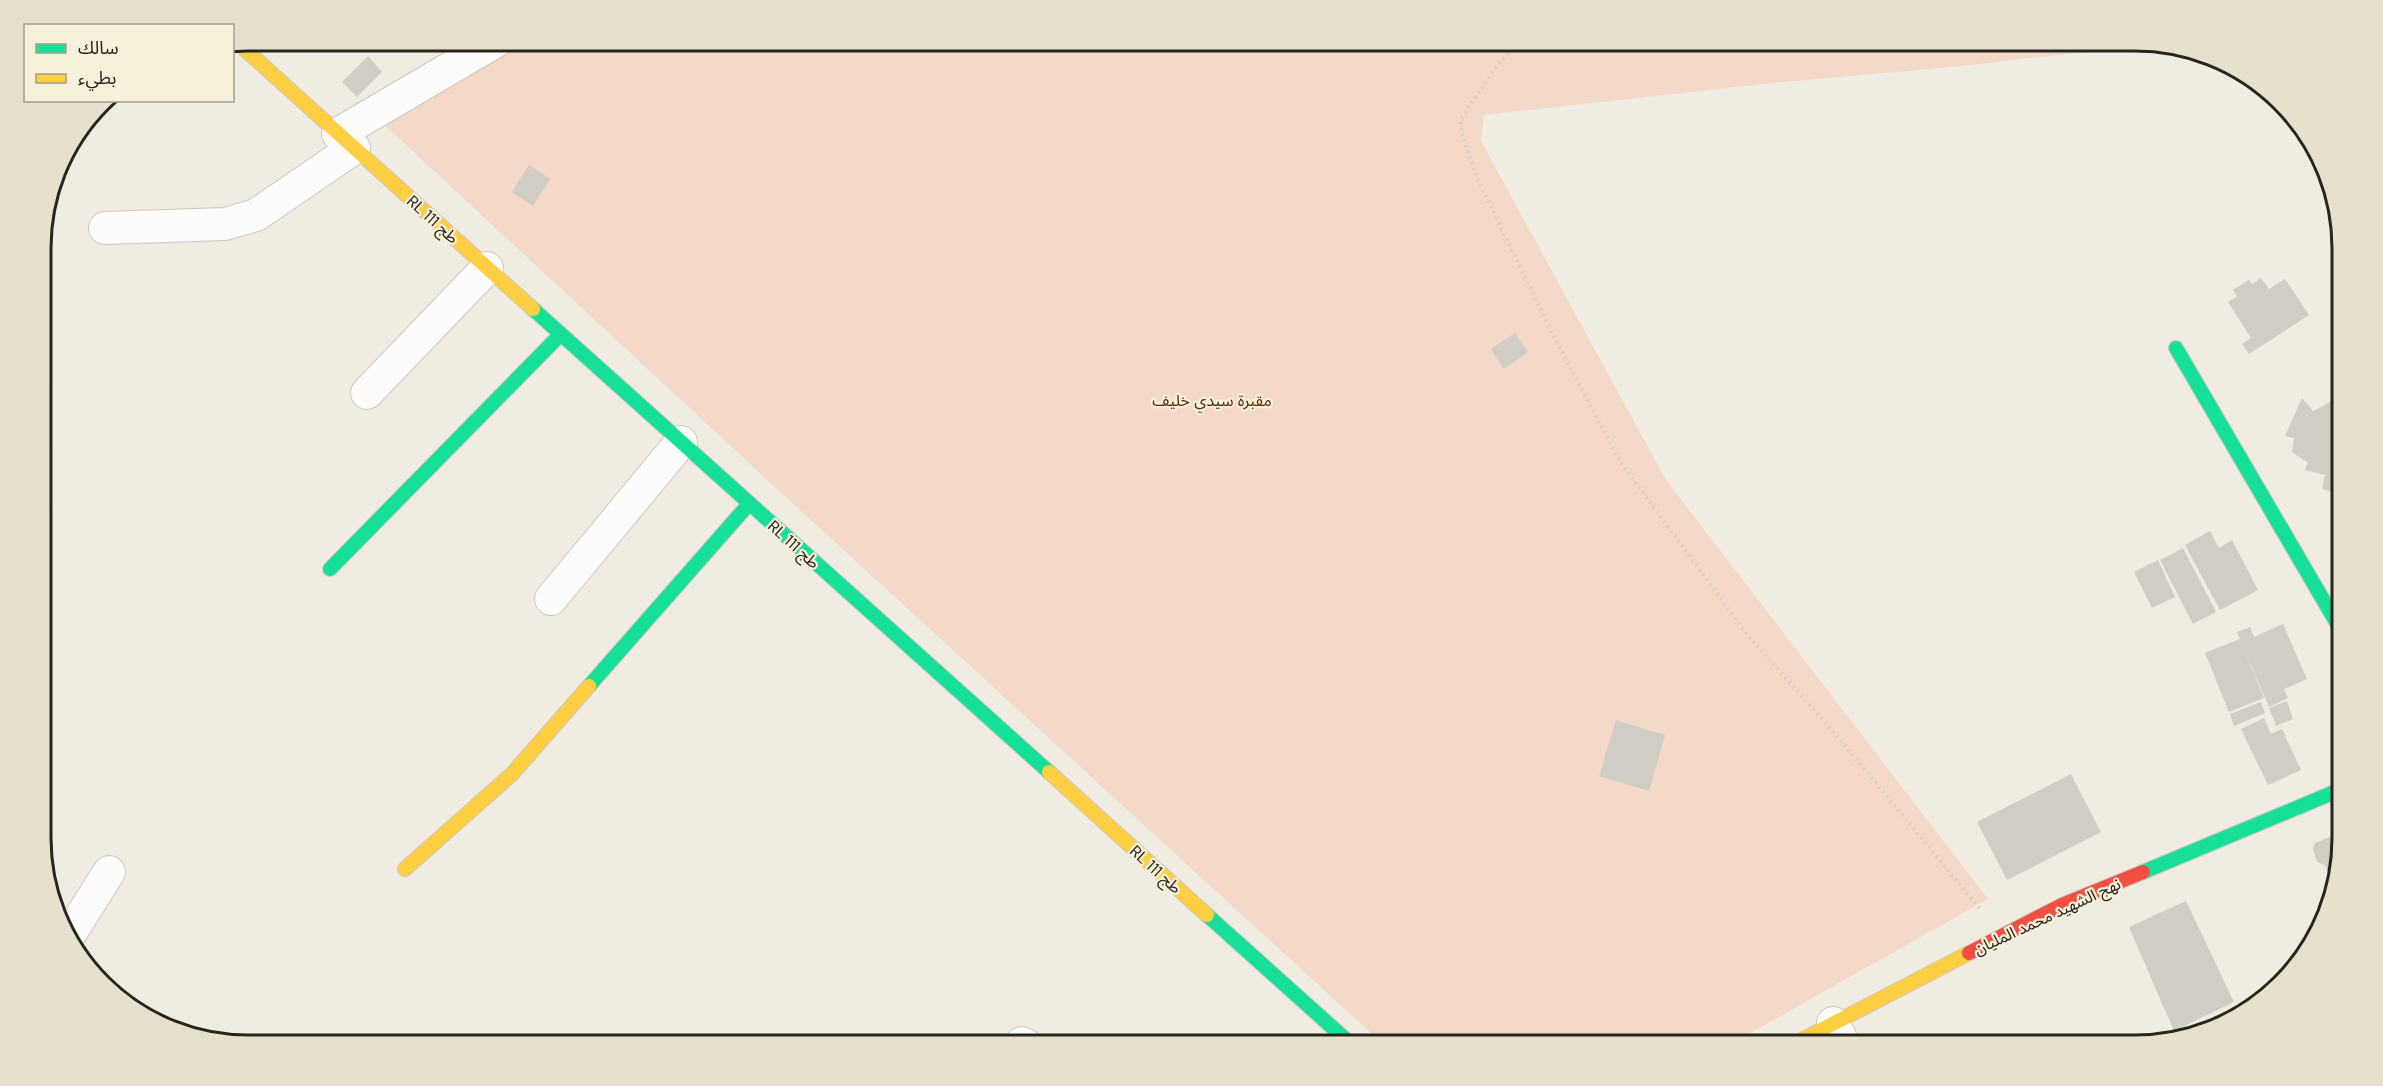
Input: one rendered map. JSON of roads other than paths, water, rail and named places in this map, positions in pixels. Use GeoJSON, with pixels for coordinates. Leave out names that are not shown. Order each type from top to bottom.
{"type":"FeatureCollection","features":[{"type":"Feature","properties":{"kind":"street","name":"RL طج 111"},"geometry":{"type":"LineString","coordinates":[[248,51],[1341,1035]]}},
{"type":"Feature","properties":{"kind":"street"},"geometry":{"type":"LineString","coordinates":[[105,228],[225,224],[256,215],[346,141],[481,51]]}},
{"type":"Feature","properties":{"kind":"street"},"geometry":{"type":"LineString","coordinates":[[367,393],[487,268]]}},
{"type":"Feature","properties":{"kind":"street"},"geometry":{"type":"LineString","coordinates":[[330,569],[561,334]]}},
{"type":"Feature","properties":{"kind":"street"},"geometry":{"type":"LineString","coordinates":[[2176,348],[2332,615]]}},
{"type":"Feature","properties":{"kind":"street"},"geometry":{"type":"LineString","coordinates":[[551,599],[681,442]]}},
{"type":"Feature","properties":{"kind":"street"},"geometry":{"type":"LineString","coordinates":[[405,869],[512,774],[749,504]]}},
{"type":"Feature","properties":{"kind":"street","name":"نهج الشهيد محمد المليان"},"geometry":{"type":"LineString","coordinates":[[1838,1034],[2004,934],[2062,905],[2332,793]]}},
{"type":"Feature","properties":{"kind":"street"},"geometry":{"type":"LineString","coordinates":[[73,929],[109,872]]}},
{"type":"Feature","properties":{"kind":"park label","name":"مقبرة سيدي خليف"},"geometry":{"type":"Point","coordinates":[1212,400]}}]}
